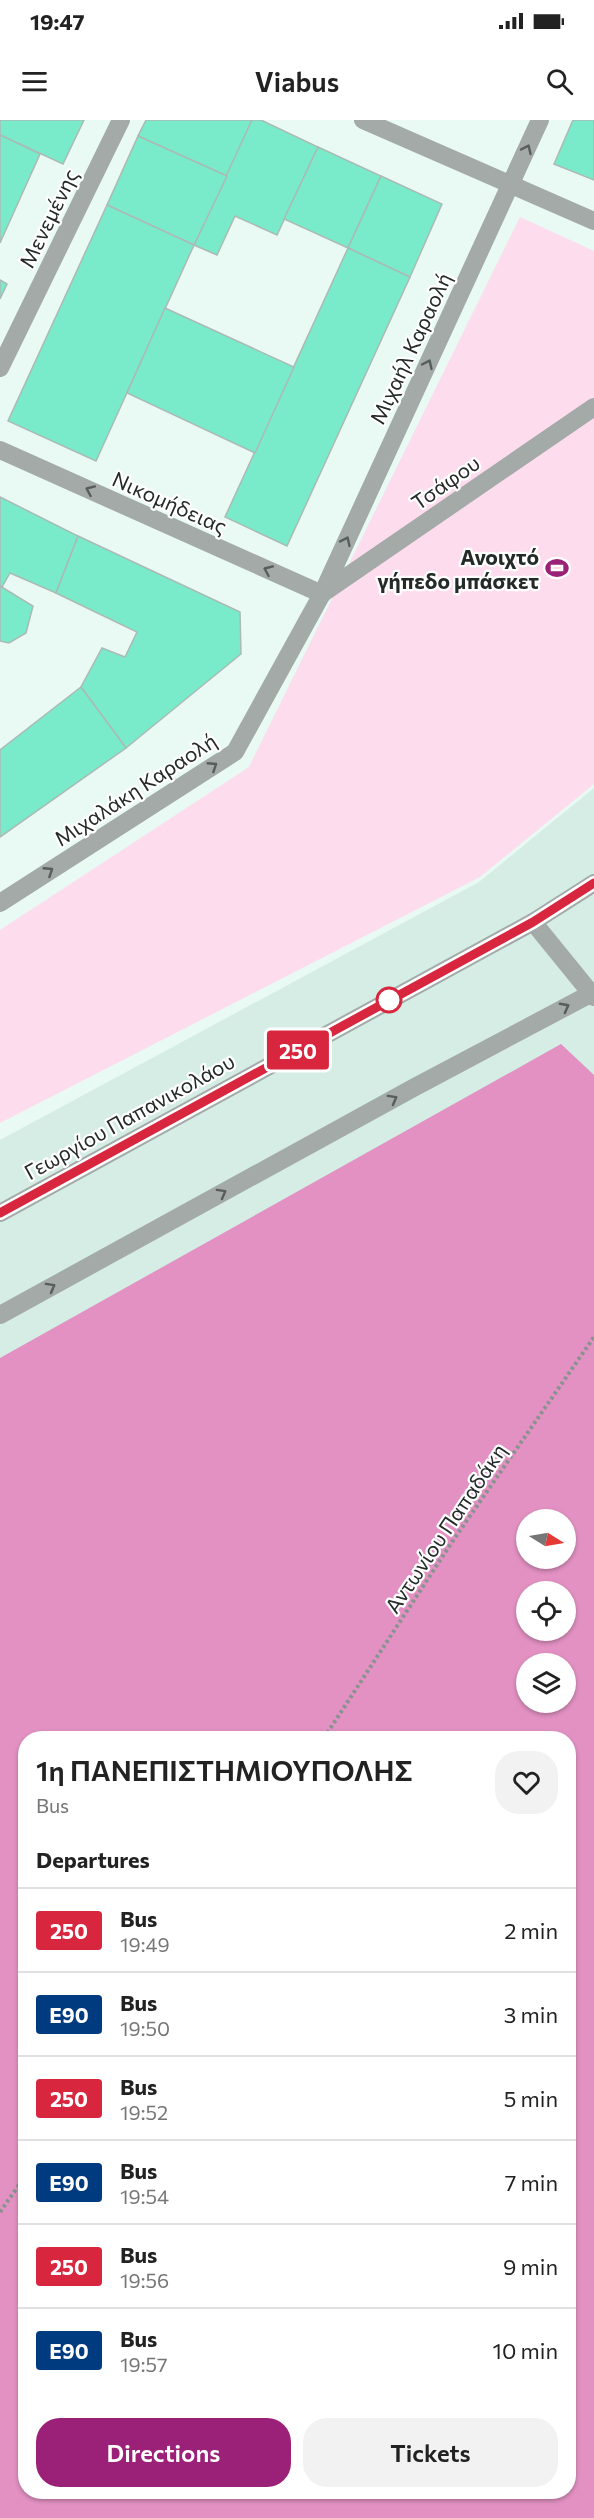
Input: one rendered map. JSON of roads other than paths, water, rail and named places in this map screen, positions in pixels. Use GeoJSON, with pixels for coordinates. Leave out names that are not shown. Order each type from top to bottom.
{"type":"FeatureCollection","features":[{"type":"Feature","properties":{"kind":"street","name":"Μενεμένης"},"geometry":{"type":"LineString","coordinates":[[0,368],[121,120]]}},
{"type":"Feature","properties":{"kind":"street"},"geometry":{"type":"LineString","coordinates":[[363,120],[594,220]]}},
{"type":"Feature","properties":{"kind":"street","name":"Μιχαήλ Καραολή"},"geometry":{"type":"LineString","coordinates":[[322,594],[540,120]]}},
{"type":"Feature","properties":{"kind":"street","name":"Τσάφου"},"geometry":{"type":"LineString","coordinates":[[322,594],[594,407]]}},
{"type":"Feature","properties":{"kind":"street","name":"Νικομήδειας"},"geometry":{"type":"LineString","coordinates":[[0,450],[322,594]]}},
{"type":"Feature","properties":{"kind":"street","name":"Μιχαλάκη Καραολή"},"geometry":{"type":"LineString","coordinates":[[0,903],[235,752],[322,594]]}},
{"type":"Feature","properties":{"kind":"street","name":"Γεωργίου Παπανικολάου"},"geometry":{"type":"LineString","coordinates":[[0,1213],[533,922],[594,883]]}},
{"type":"Feature","properties":{"kind":"street"},"geometry":{"type":"LineString","coordinates":[[0,1315],[415,1087],[593,994],[533,922]]}},
{"type":"Feature","properties":{"kind":"place","name":"Ανοιχτό γήπεδο μπάσκετ"},"geometry":{"type":"Point","coordinates":[557,568]}}]}
